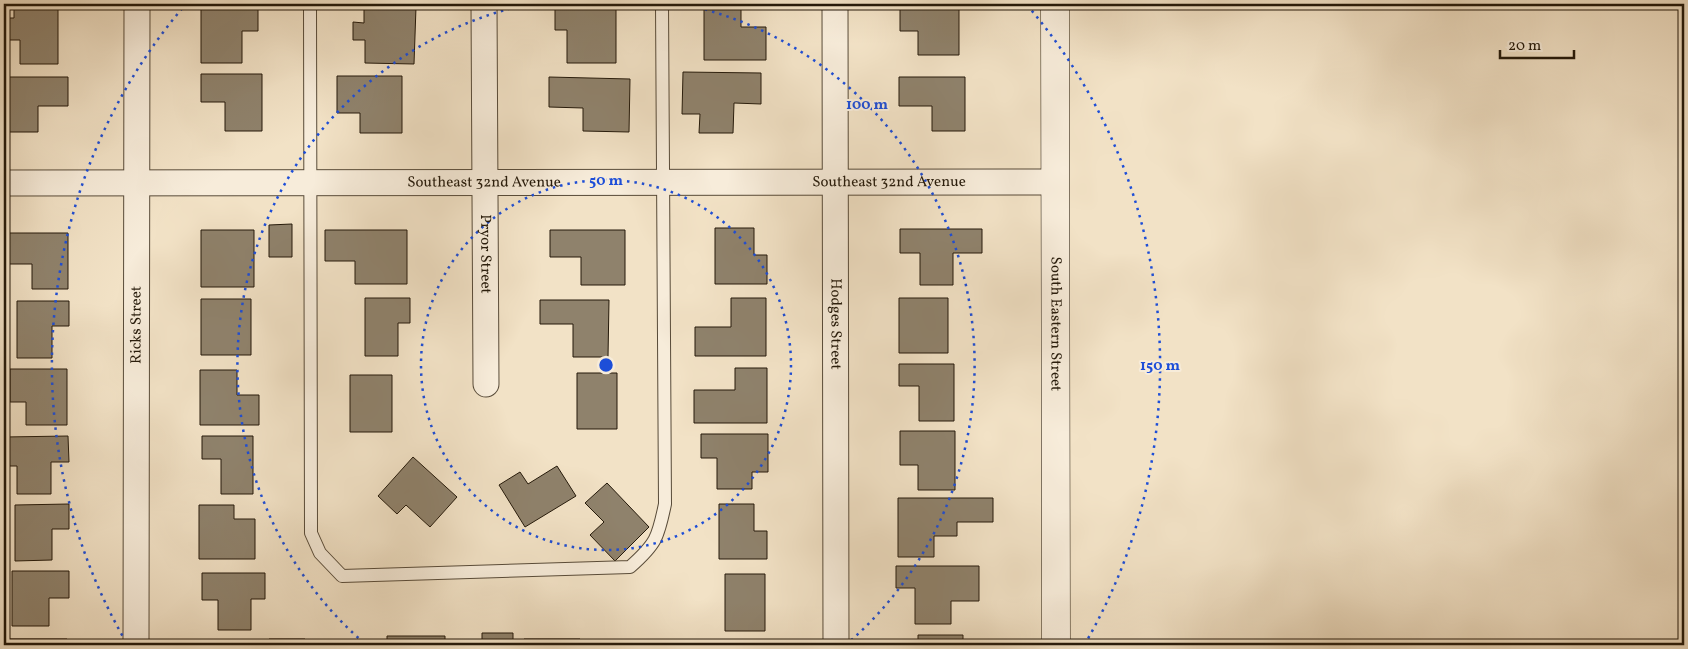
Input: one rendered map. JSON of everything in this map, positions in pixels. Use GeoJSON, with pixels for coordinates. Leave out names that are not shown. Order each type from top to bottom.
{"type":"FeatureCollection","features":[{"type":"Feature","properties":{"kind":"main road","name":"South Eastern Street"},"geometry":{"type":"LineString","coordinates":[[1055,4],[1056,645]]}},
{"type":"Feature","properties":{"kind":"street","name":"Ricks Street"},"geometry":{"type":"LineString","coordinates":[[136,645],[137,4]]}},
{"type":"Feature","properties":{"kind":"street","name":"Pryor Street"},"geometry":{"type":"LineString","coordinates":[[484,4],[486,384]]}},
{"type":"Feature","properties":{"kind":"street","name":"Hodges Street"},"geometry":{"type":"LineString","coordinates":[[835,4],[836,645]]}},
{"type":"Feature","properties":{"kind":"street","name":"Southeast 32nd Avenue"},"geometry":{"type":"LineString","coordinates":[[4,183],[1054,182]]}},
{"type":"Feature","properties":{"kind":"lane"},"geometry":{"type":"LineString","coordinates":[[310,4],[311,534],[320,553],[342,576],[630,568],[645,554],[659,536],[665,504],[662,4]]}},
{"type":"Feature","properties":{"kind":"building"},"geometry":{"type":"Polygon","coordinates":[[[201,4],[258,4],[258,31],[242,31],[242,63],[201,63],[201,4]]]}},
{"type":"Feature","properties":{"kind":"building"},"geometry":{"type":"Polygon","coordinates":[[[900,4],[959,4],[959,55],[918,55],[918,31],[900,31],[900,4]]]}},
{"type":"Feature","properties":{"kind":"building"},"geometry":{"type":"Polygon","coordinates":[[[14,6],[58,6],[58,64],[20,64],[20,40],[4,40],[4,18],[14,18],[14,6]]]}},
{"type":"Feature","properties":{"kind":"building"},"geometry":{"type":"Polygon","coordinates":[[[364,6],[416,7],[414,64],[365,63],[365,40],[353,40],[353,22],[364,23],[364,6]]]}},
{"type":"Feature","properties":{"kind":"building"},"geometry":{"type":"Polygon","coordinates":[[[555,6],[616,6],[616,63],[567,63],[567,30],[555,30],[555,6]]]}},
{"type":"Feature","properties":{"kind":"building"},"geometry":{"type":"Polygon","coordinates":[[[704,6],[741,6],[741,27],[766,27],[766,60],[704,60],[704,6]]]}},
{"type":"Feature","properties":{"kind":"building"},"geometry":{"type":"Polygon","coordinates":[[[683,72],[761,73],[761,104],[734,103],[733,133],[699,133],[700,114],[682,114],[683,72]]]}},
{"type":"Feature","properties":{"kind":"building"},"geometry":{"type":"Polygon","coordinates":[[[201,74],[262,74],[262,131],[225,131],[225,102],[201,102],[201,74]]]}},
{"type":"Feature","properties":{"kind":"building"},"geometry":{"type":"Polygon","coordinates":[[[337,76],[402,76],[402,133],[360,133],[360,113],[337,113],[337,76]]]}},
{"type":"Feature","properties":{"kind":"building"},"geometry":{"type":"Polygon","coordinates":[[[5,77],[68,77],[68,106],[38,106],[38,132],[5,132],[5,77]]]}},
{"type":"Feature","properties":{"kind":"building"},"geometry":{"type":"Polygon","coordinates":[[[549,77],[630,79],[629,132],[583,131],[583,108],[549,107],[549,77]]]}},
{"type":"Feature","properties":{"kind":"building"},"geometry":{"type":"Polygon","coordinates":[[[899,77],[965,77],[965,131],[932,131],[932,106],[899,106],[899,77]]]}},
{"type":"Feature","properties":{"kind":"building"},"geometry":{"type":"Polygon","coordinates":[[[292,224],[292,257],[269,257],[269,225],[292,224]]]}},
{"type":"Feature","properties":{"kind":"building"},"geometry":{"type":"Polygon","coordinates":[[[715,228],[754,228],[754,255],[767,255],[767,284],[715,284],[715,228]]]}},
{"type":"Feature","properties":{"kind":"building"},"geometry":{"type":"Polygon","coordinates":[[[900,229],[982,229],[982,253],[953,253],[953,285],[920,285],[920,253],[900,253],[900,229]]]}},
{"type":"Feature","properties":{"kind":"building"},"geometry":{"type":"Polygon","coordinates":[[[201,230],[254,230],[254,287],[201,287],[201,230]]]}},
{"type":"Feature","properties":{"kind":"building"},"geometry":{"type":"Polygon","coordinates":[[[325,230],[407,230],[407,284],[355,284],[355,261],[325,261],[325,230]]]}},
{"type":"Feature","properties":{"kind":"building"},"geometry":{"type":"Polygon","coordinates":[[[550,230],[625,230],[625,285],[581,285],[581,257],[550,257],[550,230]]]}},
{"type":"Feature","properties":{"kind":"building"},"geometry":{"type":"Polygon","coordinates":[[[9,233],[68,233],[68,289],[32,289],[32,264],[9,264],[9,233]]]}},
{"type":"Feature","properties":{"kind":"building"},"geometry":{"type":"Polygon","coordinates":[[[365,298],[410,298],[410,323],[398,323],[398,356],[365,356],[365,298]]]}},
{"type":"Feature","properties":{"kind":"building"},"geometry":{"type":"Polygon","coordinates":[[[731,298],[766,298],[766,356],[695,356],[695,327],[731,327],[731,298]]]}},
{"type":"Feature","properties":{"kind":"building"},"geometry":{"type":"Polygon","coordinates":[[[899,298],[948,298],[948,353],[899,353],[899,298]]]}},
{"type":"Feature","properties":{"kind":"building"},"geometry":{"type":"Polygon","coordinates":[[[201,299],[251,299],[251,355],[201,355],[201,299]]]}},
{"type":"Feature","properties":{"kind":"building"},"geometry":{"type":"Polygon","coordinates":[[[540,300],[609,300],[608,357],[573,357],[573,324],[540,324],[540,300]]]}},
{"type":"Feature","properties":{"kind":"building"},"geometry":{"type":"Polygon","coordinates":[[[17,301],[69,301],[69,326],[52,326],[52,358],[17,358],[17,301]]]}},
{"type":"Feature","properties":{"kind":"building"},"geometry":{"type":"Polygon","coordinates":[[[899,364],[954,364],[954,421],[919,421],[919,386],[899,386],[899,364]]]}},
{"type":"Feature","properties":{"kind":"building"},"geometry":{"type":"Polygon","coordinates":[[[735,368],[767,368],[767,423],[694,423],[694,390],[735,390],[735,368]]]}},
{"type":"Feature","properties":{"kind":"building"},"geometry":{"type":"Polygon","coordinates":[[[10,369],[67,369],[67,425],[26,425],[26,402],[10,402],[10,369]]]}},
{"type":"Feature","properties":{"kind":"building"},"geometry":{"type":"Polygon","coordinates":[[[200,370],[237,370],[237,395],[259,395],[259,425],[200,425],[200,370]]]}},
{"type":"Feature","properties":{"kind":"building"},"geometry":{"type":"Polygon","coordinates":[[[577,373],[617,373],[617,429],[577,429],[577,373]]]}},
{"type":"Feature","properties":{"kind":"building"},"geometry":{"type":"Polygon","coordinates":[[[350,375],[392,375],[392,432],[350,432],[350,375]]]}},
{"type":"Feature","properties":{"kind":"building"},"geometry":{"type":"Polygon","coordinates":[[[900,431],[955,431],[955,490],[918,490],[918,465],[900,465],[900,431]]]}},
{"type":"Feature","properties":{"kind":"building"},"geometry":{"type":"Polygon","coordinates":[[[701,434],[768,434],[768,472],[752,472],[752,489],[717,489],[717,458],[701,458],[701,434]]]}},
{"type":"Feature","properties":{"kind":"building"},"geometry":{"type":"Polygon","coordinates":[[[68,436],[69,462],[51,462],[51,494],[17,494],[17,466],[4,466],[4,437],[68,436]]]}},
{"type":"Feature","properties":{"kind":"building"},"geometry":{"type":"Polygon","coordinates":[[[202,436],[253,436],[253,494],[221,494],[221,459],[202,459],[202,436]]]}},
{"type":"Feature","properties":{"kind":"building"},"geometry":{"type":"Polygon","coordinates":[[[413,457],[457,497],[430,527],[406,505],[397,514],[378,496],[413,457]]]}},
{"type":"Feature","properties":{"kind":"building"},"geometry":{"type":"Polygon","coordinates":[[[557,466],[576,496],[525,527],[499,485],[520,472],[528,484],[557,466]]]}},
{"type":"Feature","properties":{"kind":"building"},"geometry":{"type":"Polygon","coordinates":[[[607,483],[649,527],[615,561],[590,535],[604,522],[585,503],[607,483]]]}},
{"type":"Feature","properties":{"kind":"building"},"geometry":{"type":"Polygon","coordinates":[[[898,498],[993,498],[993,522],[957,522],[957,536],[934,536],[934,557],[898,557],[898,498]]]}},
{"type":"Feature","properties":{"kind":"building"},"geometry":{"type":"Polygon","coordinates":[[[69,504],[69,529],[52,529],[52,560],[15,561],[15,505],[69,504]]]}},
{"type":"Feature","properties":{"kind":"building"},"geometry":{"type":"Polygon","coordinates":[[[719,504],[754,504],[754,531],[767,531],[767,559],[719,559],[719,504]]]}},
{"type":"Feature","properties":{"kind":"building"},"geometry":{"type":"Polygon","coordinates":[[[199,505],[234,505],[234,519],[255,519],[255,559],[199,559],[199,505]]]}},
{"type":"Feature","properties":{"kind":"building"},"geometry":{"type":"Polygon","coordinates":[[[896,566],[979,566],[979,601],[951,601],[951,624],[915,624],[915,588],[896,588],[896,566]]]}},
{"type":"Feature","properties":{"kind":"building"},"geometry":{"type":"Polygon","coordinates":[[[12,571],[69,571],[69,598],[49,598],[49,626],[12,626],[12,571]]]}},
{"type":"Feature","properties":{"kind":"building"},"geometry":{"type":"Polygon","coordinates":[[[202,573],[265,573],[265,599],[251,599],[251,630],[218,630],[218,600],[202,600],[202,573]]]}},
{"type":"Feature","properties":{"kind":"building"},"geometry":{"type":"Polygon","coordinates":[[[725,574],[765,574],[765,631],[725,631],[725,574]]]}},
{"type":"Feature","properties":{"kind":"building"},"geometry":{"type":"Polygon","coordinates":[[[482,633],[513,633],[513,645],[482,645],[482,633]]]}},
{"type":"Feature","properties":{"kind":"building"},"geometry":{"type":"Polygon","coordinates":[[[918,635],[963,635],[963,645],[918,645],[918,635]]]}},
{"type":"Feature","properties":{"kind":"building"},"geometry":{"type":"Polygon","coordinates":[[[387,636],[445,636],[445,645],[387,645],[387,636]]]}},
{"type":"Feature","properties":{"kind":"building"},"geometry":{"type":"Polygon","coordinates":[[[10,639],[67,639],[67,645],[10,645],[10,639]]]}},
{"type":"Feature","properties":{"kind":"building"},"geometry":{"type":"Polygon","coordinates":[[[269,639],[305,639],[305,645],[269,645],[269,639]]]}},
{"type":"Feature","properties":{"kind":"building"},"geometry":{"type":"Polygon","coordinates":[[[524,639],[580,639],[580,645],[524,645],[524,639]]]}},
{"type":"Feature","properties":{"kind":"building"},"geometry":{"type":"Polygon","coordinates":[[[590,640],[648,640],[648,645],[590,645],[590,640]]]}},
{"type":"Feature","properties":{"kind":"building"},"geometry":{"type":"Polygon","coordinates":[[[322,642],[378,642],[378,645],[322,645],[322,642]]]}},
{"type":"Feature","properties":{"kind":"building"},"geometry":{"type":"Polygon","coordinates":[[[661,642],[718,642],[718,645],[661,645],[661,642]]]}}]}
